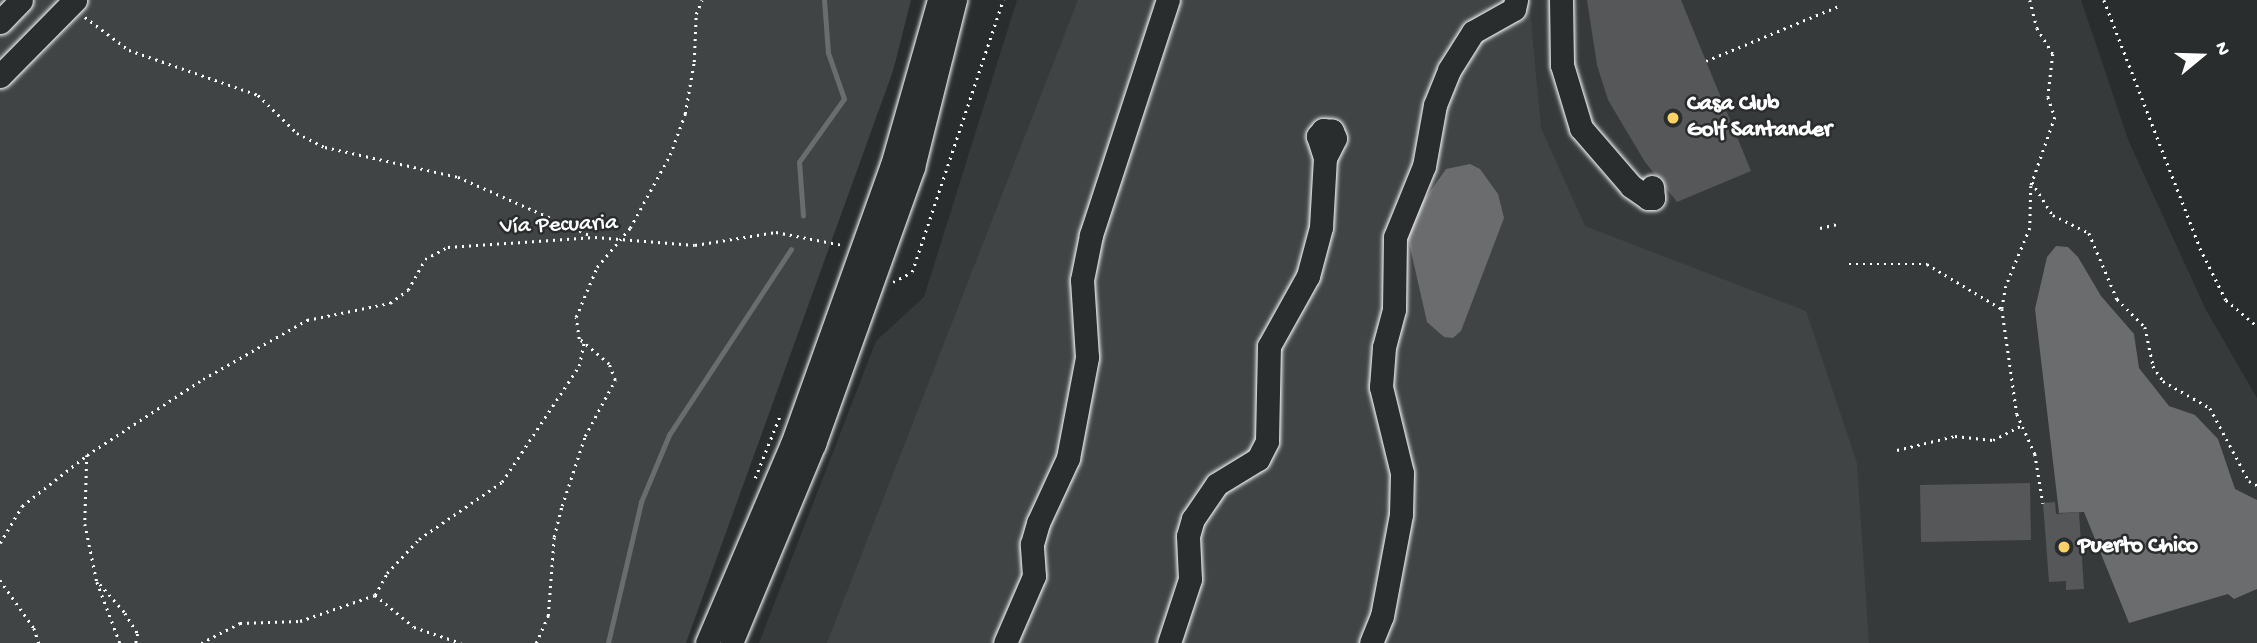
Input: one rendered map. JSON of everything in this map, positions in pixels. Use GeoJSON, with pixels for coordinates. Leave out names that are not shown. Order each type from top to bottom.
{"type":"FeatureCollection","features":[{"type":"Feature","properties":{"kind":"street"},"geometry":{"type":"LineString","coordinates":[[0,22],[22,0]]}},
{"type":"Feature","properties":{"kind":"street"},"geometry":{"type":"LineString","coordinates":[[708,643],[792,444],[858,246],[892,165],[939,0]]}},
{"type":"Feature","properties":{"kind":"street"},"geometry":{"type":"LineString","coordinates":[[731,643],[814,444],[858,246],[913,167],[955,0]]}},
{"type":"Feature","properties":{"kind":"street"},"geometry":{"type":"LineString","coordinates":[[1005,643],[1034,576],[1032,544],[1038,523],[1068,458],[1087,357],[1082,280],[1091,235],[1168,0]]}},
{"type":"Feature","properties":{"kind":"street"},"geometry":{"type":"LineString","coordinates":[[1371,643],[1382,616],[1401,514],[1402,473],[1381,387],[1384,347],[1394,309],[1395,237],[1424,166],[1435,105],[1449,70],[1473,32],[1514,9],[1516,0]]}},
{"type":"Feature","properties":{"kind":"street"},"geometry":{"type":"LineString","coordinates":[[1561,0],[1562,65],[1581,128],[1631,186],[1648,198],[1653,198],[1652,187]]}},
{"type":"Feature","properties":{"kind":"street"},"geometry":{"type":"LineString","coordinates":[[0,76],[79,7]]}},
{"type":"Feature","properties":{"kind":"street"},"geometry":{"type":"LineString","coordinates":[[1169,643],[1190,579],[1193,519],[1217,484],[1258,459],[1267,441],[1269,346],[1273,331],[1308,276],[1321,227],[1325,158]]}},
{"type":"Feature","properties":{"kind":"path"},"geometry":{"type":"LineString","coordinates":[[536,643],[548,616],[554,537],[562,506],[585,436],[614,380],[609,364],[579,339],[576,317],[583,291],[618,239],[630,228],[670,155],[685,114],[694,62],[696,14],[702,0]]}},
{"type":"Feature","properties":{"kind":"path"},"geometry":{"type":"LineString","coordinates":[[838,258],[858,246],[893,282],[912,272],[1003,0]]}},
{"type":"Feature","properties":{"kind":"path"},"geometry":{"type":"LineString","coordinates":[[2029,0],[2037,28],[2053,54],[2048,97],[2055,117],[2032,182],[2030,228],[2006,286],[2002,309],[2022,425],[2035,454],[2043,503]]}},
{"type":"Feature","properties":{"kind":"path"},"geometry":{"type":"LineString","coordinates":[[2104,0],[2200,248],[2226,300],[2257,326]]}},
{"type":"Feature","properties":{"kind":"path"},"geometry":{"type":"LineString","coordinates":[[1706,61],[1841,5]]}},
{"type":"Feature","properties":{"kind":"path"},"geometry":{"type":"LineString","coordinates":[[79,7],[129,50],[258,95],[297,133],[325,147],[458,177],[595,237]]}},
{"type":"Feature","properties":{"kind":"path"},"geometry":{"type":"LineString","coordinates":[[2032,182],[2053,215],[2089,233],[2117,299],[2145,327],[2153,366],[2163,380],[2210,408],[2249,481],[2257,485]]}},
{"type":"Feature","properties":{"kind":"path"},"geometry":{"type":"LineString","coordinates":[[1820,228],[1838,224]]}},
{"type":"Feature","properties":{"kind":"path","name":"Vía Pecuaria"},"geometry":{"type":"LineString","coordinates":[[0,543],[22,506],[87,456],[203,379],[307,320],[390,303],[408,289],[425,259],[448,247],[595,237],[695,246],[776,232],[858,246]]}},
{"type":"Feature","properties":{"kind":"path"},"geometry":{"type":"LineString","coordinates":[[1849,264],[1927,264],[2002,309]]}},
{"type":"Feature","properties":{"kind":"path"},"geometry":{"type":"LineString","coordinates":[[201,643],[240,623],[300,621],[375,596],[387,573],[419,539],[502,482],[579,366],[584,343]]}},
{"type":"Feature","properties":{"kind":"path"},"geometry":{"type":"LineString","coordinates":[[752,485],[782,411]]}},
{"type":"Feature","properties":{"kind":"path"},"geometry":{"type":"LineString","coordinates":[[1897,450],[1955,436],[1993,440],[2022,425]]}},
{"type":"Feature","properties":{"kind":"path"},"geometry":{"type":"LineString","coordinates":[[87,456],[85,524],[97,582],[120,643]]}},
{"type":"Feature","properties":{"kind":"path"},"geometry":{"type":"LineString","coordinates":[[0,580],[34,628],[38,643]]}},
{"type":"Feature","properties":{"kind":"path"},"geometry":{"type":"LineString","coordinates":[[97,582],[125,613],[138,634],[136,643]]}},
{"type":"Feature","properties":{"kind":"path"},"geometry":{"type":"LineString","coordinates":[[375,596],[414,627],[461,643]]}},
{"type":"Feature","properties":{"kind":"shaded area"},"geometry":{"type":"Polygon","coordinates":[[[0,0],[911,0],[893,71],[686,643],[0,643],[0,0]]]}},
{"type":"Feature","properties":{"kind":"shaded area"},"geometry":{"type":"Polygon","coordinates":[[[1017,0],[2081,0],[2129,142],[2206,310],[2257,398],[2257,643],[759,643],[876,341],[924,297],[1017,0]]]}},
{"type":"Feature","properties":{"kind":"shaded area"},"geometry":{"type":"Polygon","coordinates":[[[1078,0],[1529,0],[1541,128],[1585,226],[1806,311],[1857,463],[1869,643],[827,643],[1078,0]]]}},
{"type":"Feature","properties":{"kind":"shaded area"},"geometry":{"type":"Polygon","coordinates":[[[1470,164],[1480,169],[1498,194],[1504,218],[1461,331],[1453,338],[1444,337],[1427,322],[1408,238],[1415,213],[1446,169],[1470,164]]]}},
{"type":"Feature","properties":{"kind":"shaded area"},"geometry":{"type":"Polygon","coordinates":[[[2056,246],[2068,247],[2078,257],[2101,296],[2134,334],[2139,368],[2169,406],[2195,415],[2218,439],[2235,489],[2257,500],[2257,589],[2234,599],[2228,594],[2129,623],[2084,512],[2059,513],[2035,309],[2047,257],[2056,246]]]}},
{"type":"Feature","properties":{"kind":"building","name":"Casa Club Golf Santander"},"geometry":{"type":"Polygon","coordinates":[[[1587,0],[1681,0],[1751,171],[1677,202],[1645,162],[1608,100],[1597,65],[1587,0]]]}},
{"type":"Feature","properties":{"kind":"building"},"geometry":{"type":"Polygon","coordinates":[[[2030,483],[2031,540],[1921,542],[1920,485],[2030,483]]]}},
{"type":"Feature","properties":{"kind":"building","name":"Puerto Chico"},"geometry":{"type":"Polygon","coordinates":[[[2055,502],[2056,514],[2079,512],[2084,589],[2066,590],[2066,581],[2049,582],[2043,503],[2055,502]]]}},
{"type":"Feature","properties":{"kind":"waterway"},"geometry":{"type":"LineString","coordinates":[[803,216],[799,162],[844,99],[828,53],[824,0]]}},
{"type":"Feature","properties":{"kind":"waterway"},"geometry":{"type":"LineString","coordinates":[[608,643],[641,502],[669,435],[791,249]]}},
{"type":"Feature","properties":{"kind":"place","name":"Casa Club Golf Santander"},"geometry":{"type":"Point","coordinates":[1673,118]}},
{"type":"Feature","properties":{"kind":"place","name":"Puerto Chico"},"geometry":{"type":"Point","coordinates":[2064,547]}}]}
